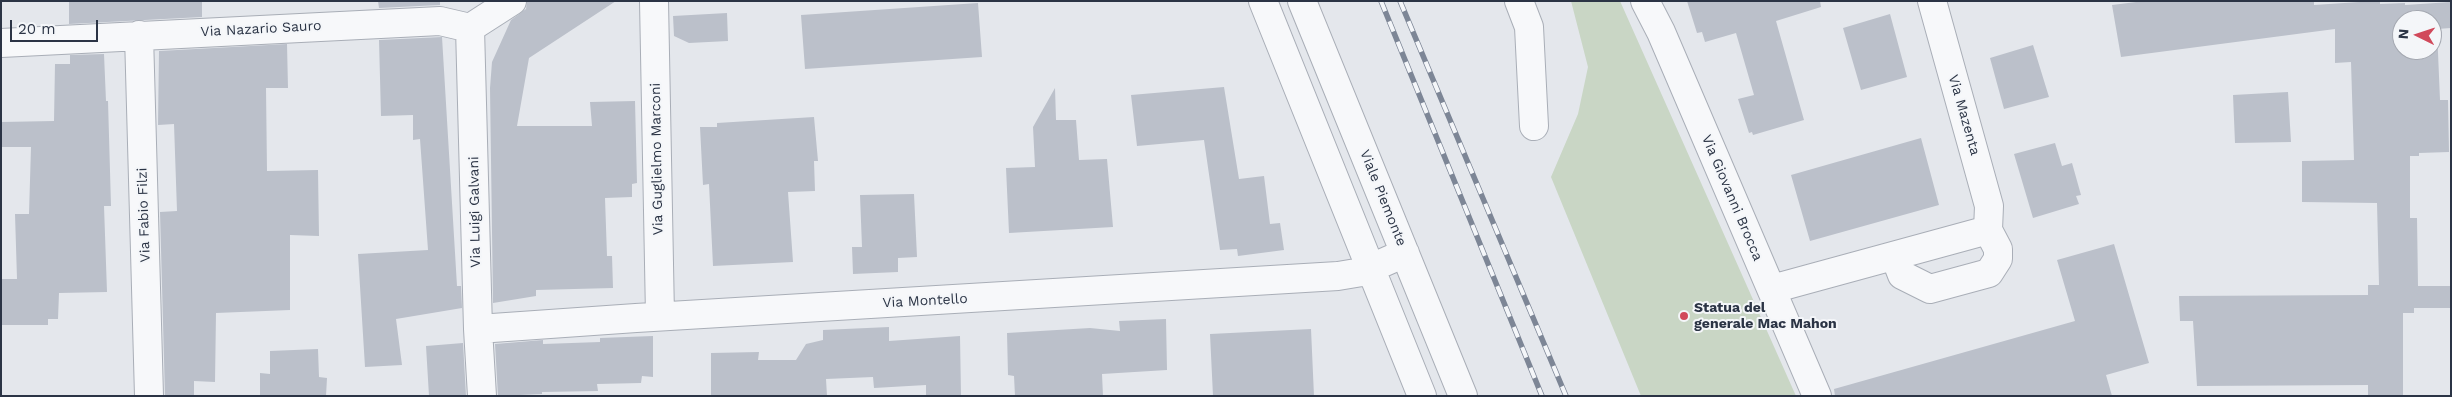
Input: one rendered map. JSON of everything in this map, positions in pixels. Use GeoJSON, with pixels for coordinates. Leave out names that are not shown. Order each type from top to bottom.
{"type":"FeatureCollection","features":[{"type":"Feature","properties":{"kind":"street"},"geometry":{"type":"LineString","coordinates":[[470,28],[512,1]]}},
{"type":"Feature","properties":{"kind":"street","name":"Via Guglielmo Marconi"},"geometry":{"type":"LineString","coordinates":[[654,1],[660,316]]}},
{"type":"Feature","properties":{"kind":"street"},"geometry":{"type":"LineString","coordinates":[[1263,1],[1422,396]]}},
{"type":"Feature","properties":{"kind":"street","name":"Viale Piemonte"},"geometry":{"type":"LineString","coordinates":[[1302,1],[1463,396]]}},
{"type":"Feature","properties":{"kind":"street"},"geometry":{"type":"LineString","coordinates":[[1519,1],[1529,27],[1534,126]]}},
{"type":"Feature","properties":{"kind":"street","name":"Via Giovanni Brocca"},"geometry":{"type":"LineString","coordinates":[[1645,1],[1661,32],[1817,396]]}},
{"type":"Feature","properties":{"kind":"street","name":"Via Mazenta"},"geometry":{"type":"LineString","coordinates":[[1895,257],[1902,275],[1930,290],[1989,273],[1998,259],[2000,245],[1932,1]]}},
{"type":"Feature","properties":{"kind":"street","name":"Via Nazario Sauro"},"geometry":{"type":"LineString","coordinates":[[1,43],[440,21],[470,28]]}},
{"type":"Feature","properties":{"kind":"street","name":"Via Luigi Galvani"},"geometry":{"type":"LineString","coordinates":[[470,28],[478,329],[482,396]]}},
{"type":"Feature","properties":{"kind":"street","name":"Via Fabio Filzi"},"geometry":{"type":"LineString","coordinates":[[139,35],[149,396]]}},
{"type":"Feature","properties":{"kind":"street"},"geometry":{"type":"LineString","coordinates":[[1772,289],[1895,257],[2000,245]]}},
{"type":"Feature","properties":{"kind":"street","name":"Via Montello"},"geometry":{"type":"LineString","coordinates":[[478,329],[660,316],[1338,276],[1362,272],[1405,253]]}},
{"type":"Feature","properties":{"kind":"green space"},"geometry":{"type":"Polygon","coordinates":[[[1571,1],[1620,1],[1796,396],[1641,396],[1551,177],[1578,114],[1588,67],[1571,1]]]}},
{"type":"Feature","properties":{"kind":"building"},"geometry":{"type":"Polygon","coordinates":[[[69,1],[202,1],[202,17],[69,24],[69,1]]]}},
{"type":"Feature","properties":{"kind":"building"},"geometry":{"type":"Polygon","coordinates":[[[378,1],[440,1],[440,5],[379,8],[378,1]]]}},
{"type":"Feature","properties":{"kind":"building"},"geometry":{"type":"Polygon","coordinates":[[[527,1],[616,1],[529,58],[517,126],[592,126],[590,102],[635,101],[637,183],[632,184],[632,197],[605,198],[607,256],[612,256],[613,288],[536,290],[536,296],[493,303],[490,88],[492,62],[511,20],[526,9],[527,1]]]}},
{"type":"Feature","properties":{"kind":"building"},"geometry":{"type":"Polygon","coordinates":[[[1687,1],[1820,1],[1821,7],[1776,21],[1804,120],[1753,135],[1752,132],[1749,133],[1738,99],[1754,95],[1736,33],[1705,42],[1702,32],[1697,33],[1687,1]]]}},
{"type":"Feature","properties":{"kind":"building"},"geometry":{"type":"Polygon","coordinates":[[[2144,1],[2314,1],[2314,5],[2374,1],[2380,1],[2380,4],[2405,3],[2405,5],[2451,2],[2451,28],[2442,29],[2442,10],[2392,10],[2392,60],[2438,60],[2440,100],[2448,100],[2449,152],[2419,153],[2419,156],[2410,156],[2410,218],[2417,218],[2418,286],[2451,286],[2451,308],[2414,308],[2414,313],[2403,313],[2403,396],[2368,396],[2368,385],[2197,386],[2193,321],[2180,321],[2179,296],[2368,295],[2368,285],[2379,285],[2377,203],[2302,202],[2302,161],[2354,160],[2351,62],[2335,63],[2335,29],[2121,57],[2112,5],[2144,1]]]}},
{"type":"Feature","properties":{"kind":"building"},"geometry":{"type":"Polygon","coordinates":[[[978,3],[982,57],[805,69],[801,15],[978,3]]]}},
{"type":"Feature","properties":{"kind":"building"},"geometry":{"type":"Polygon","coordinates":[[[727,13],[728,41],[689,43],[674,36],[673,16],[727,13]]]}},
{"type":"Feature","properties":{"kind":"building"},"geometry":{"type":"Polygon","coordinates":[[[1890,14],[1907,77],[1861,90],[1843,28],[1890,14]]]}},
{"type":"Feature","properties":{"kind":"building"},"geometry":{"type":"Polygon","coordinates":[[[442,37],[457,286],[461,286],[462,308],[396,319],[402,365],[365,367],[358,254],[428,250],[420,139],[413,140],[413,115],[381,116],[379,40],[442,37]]]}},
{"type":"Feature","properties":{"kind":"building"},"geometry":{"type":"Polygon","coordinates":[[[287,44],[288,88],[266,88],[267,171],[318,170],[319,236],[290,235],[290,310],[216,313],[215,382],[194,381],[194,396],[165,396],[160,212],[177,211],[174,124],[158,125],[159,51],[287,44]]]}},
{"type":"Feature","properties":{"kind":"building"},"geometry":{"type":"Polygon","coordinates":[[[2033,45],[2049,97],[2004,109],[1990,58],[2033,45]]]}},
{"type":"Feature","properties":{"kind":"building"},"geometry":{"type":"Polygon","coordinates":[[[104,54],[106,101],[108,101],[111,206],[104,206],[107,292],[59,293],[58,319],[48,319],[48,325],[1,325],[1,279],[17,279],[15,214],[29,214],[31,147],[1,147],[1,122],[54,121],[55,64],[70,64],[70,55],[104,54]]]}},
{"type":"Feature","properties":{"kind":"building"},"geometry":{"type":"Polygon","coordinates":[[[1224,87],[1239,179],[1264,176],[1270,224],[1280,223],[1284,250],[1238,256],[1237,249],[1220,250],[1204,140],[1137,146],[1131,95],[1224,87]]]}},
{"type":"Feature","properties":{"kind":"building"},"geometry":{"type":"Polygon","coordinates":[[[1055,88],[1056,120],[1076,120],[1079,160],[1107,159],[1113,227],[1009,233],[1006,168],[1035,167],[1033,127],[1055,88]]]}},
{"type":"Feature","properties":{"kind":"building"},"geometry":{"type":"Polygon","coordinates":[[[2288,92],[2291,142],[2235,143],[2233,95],[2288,92]]]}},
{"type":"Feature","properties":{"kind":"building"},"geometry":{"type":"Polygon","coordinates":[[[814,117],[818,161],[814,161],[815,191],[788,192],[793,262],[713,266],[709,184],[703,185],[700,127],[717,127],[717,123],[814,117]]]}},
{"type":"Feature","properties":{"kind":"building"},"geometry":{"type":"Polygon","coordinates":[[[1921,138],[1939,205],[1810,241],[1791,175],[1921,138]]]}},
{"type":"Feature","properties":{"kind":"building"},"geometry":{"type":"Polygon","coordinates":[[[2055,143],[2062,166],[2072,163],[2081,195],[2076,196],[2079,204],[2033,218],[2014,154],[2055,143]]]}},
{"type":"Feature","properties":{"kind":"building"},"geometry":{"type":"Polygon","coordinates":[[[914,194],[917,257],[898,258],[898,272],[853,274],[852,247],[862,247],[860,195],[914,194]]]}},
{"type":"Feature","properties":{"kind":"building"},"geometry":{"type":"Polygon","coordinates":[[[2114,244],[2149,363],[2106,375],[2112,396],[1835,396],[1834,389],[2075,321],[2057,260],[2114,244]]]}},
{"type":"Feature","properties":{"kind":"building"},"geometry":{"type":"Polygon","coordinates":[[[1166,319],[1167,370],[1102,374],[1103,396],[1015,396],[1014,376],[1008,375],[1007,333],[1090,328],[1120,331],[1119,321],[1166,319]]]}},
{"type":"Feature","properties":{"kind":"building"},"geometry":{"type":"Polygon","coordinates":[[[889,327],[889,341],[960,336],[961,396],[926,396],[926,385],[874,388],[873,377],[826,379],[827,396],[711,396],[711,353],[759,352],[758,360],[796,360],[806,344],[823,340],[823,330],[889,327]]]}},
{"type":"Feature","properties":{"kind":"building"},"geometry":{"type":"Polygon","coordinates":[[[1311,329],[1314,396],[1213,396],[1210,334],[1311,329]]]}},
{"type":"Feature","properties":{"kind":"building"},"geometry":{"type":"Polygon","coordinates":[[[653,336],[653,377],[642,376],[641,383],[597,384],[598,391],[542,392],[542,394],[498,396],[495,344],[543,340],[543,344],[600,342],[600,338],[653,336]]]}},
{"type":"Feature","properties":{"kind":"building"},"geometry":{"type":"Polygon","coordinates":[[[463,343],[466,396],[429,396],[426,346],[463,343]]]}},
{"type":"Feature","properties":{"kind":"building"},"geometry":{"type":"Polygon","coordinates":[[[318,349],[319,377],[327,378],[326,396],[260,396],[260,373],[270,374],[270,351],[318,349]]]}},
{"type":"Feature","properties":{"kind":"railway"},"geometry":{"type":"LineString","coordinates":[[1381,1],[1542,396]]}},
{"type":"Feature","properties":{"kind":"railway"},"geometry":{"type":"LineString","coordinates":[[1400,1],[1566,396]]}},
{"type":"Feature","properties":{"kind":"place","name":"Statua del generale Mac Mahon"},"geometry":{"type":"Point","coordinates":[1684,316]}}]}
